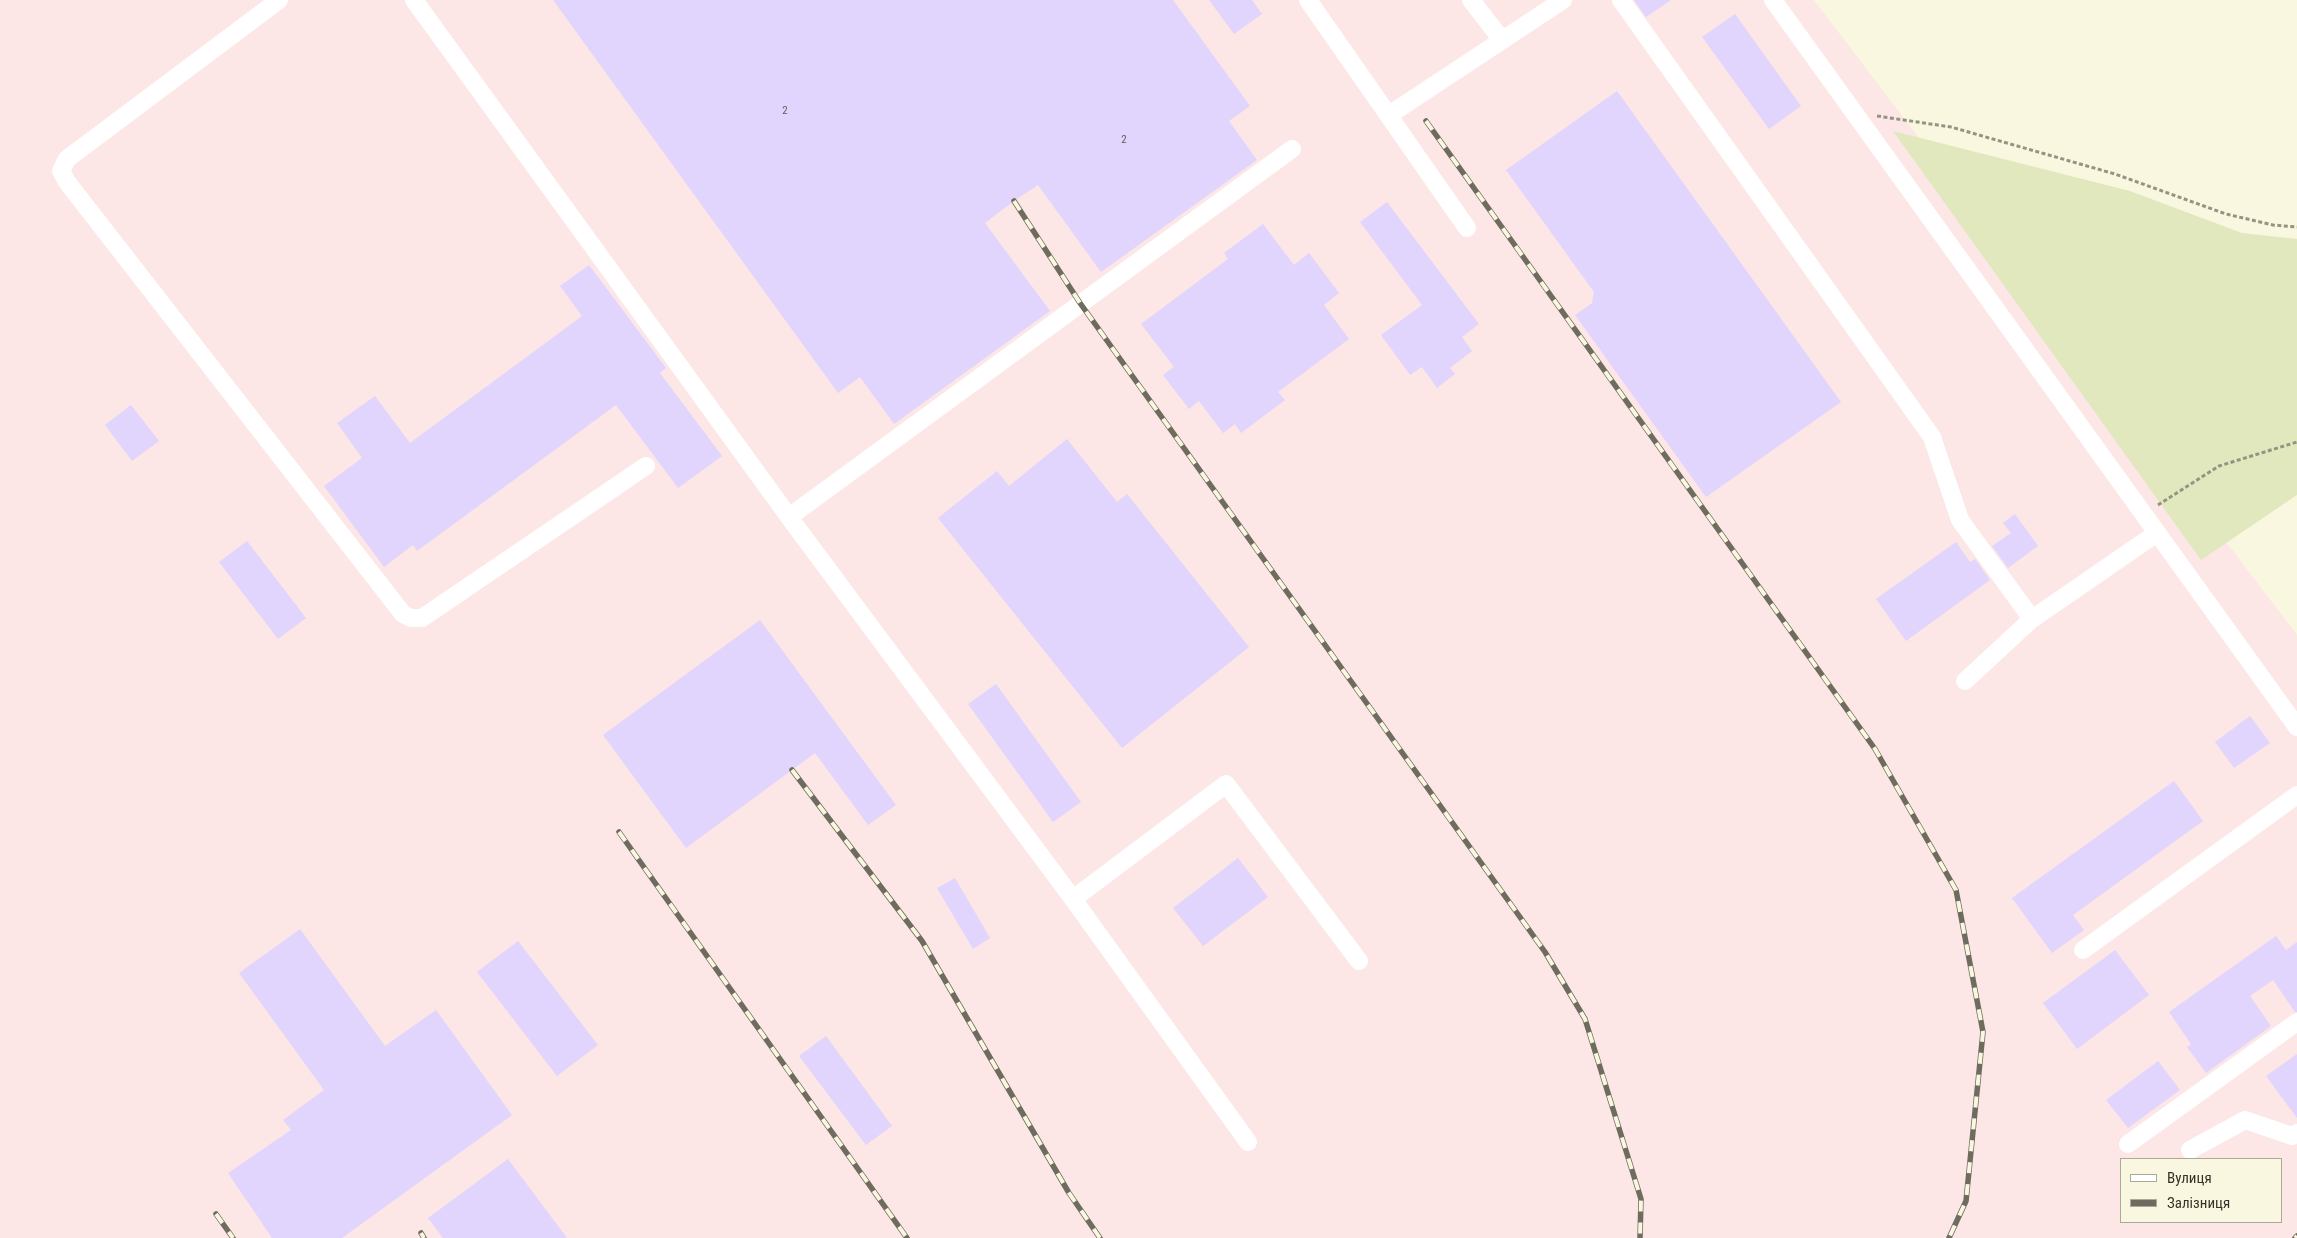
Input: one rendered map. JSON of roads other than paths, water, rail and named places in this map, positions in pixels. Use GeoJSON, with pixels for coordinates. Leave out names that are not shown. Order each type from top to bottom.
{"type":"FeatureCollection","features":[{"type":"Feature","properties":{"kind":"lane"},"geometry":{"type":"LineString","coordinates":[[279,0],[66,159],[61,171],[67,182],[403,614],[411,618],[422,618],[646,466]]}},
{"type":"Feature","properties":{"kind":"lane"},"geometry":{"type":"LineString","coordinates":[[414,0],[789,517],[1073,899],[1248,1142]]}},
{"type":"Feature","properties":{"kind":"lane"},"geometry":{"type":"LineString","coordinates":[[1308,0],[1467,228]]}},
{"type":"Feature","properties":{"kind":"lane"},"geometry":{"type":"LineString","coordinates":[[1471,0],[1502,40]]}},
{"type":"Feature","properties":{"kind":"lane"},"geometry":{"type":"LineString","coordinates":[[1389,115],[1563,0]]}},
{"type":"Feature","properties":{"kind":"lane"},"geometry":{"type":"LineString","coordinates":[[1621,0],[1932,436],[1960,520],[2032,619]]}},
{"type":"Feature","properties":{"kind":"lane"},"geometry":{"type":"LineString","coordinates":[[1774,0],[2297,727]]}},
{"type":"Feature","properties":{"kind":"lane"},"geometry":{"type":"LineString","coordinates":[[789,517],[1292,149]]}},
{"type":"Feature","properties":{"kind":"lane"},"geometry":{"type":"LineString","coordinates":[[1965,681],[2032,619],[2157,533]]}},
{"type":"Feature","properties":{"kind":"lane"},"geometry":{"type":"LineString","coordinates":[[1073,899],[1226,784],[1359,961]]}},
{"type":"Feature","properties":{"kind":"lane"},"geometry":{"type":"LineString","coordinates":[[2083,950],[2297,795]]}},
{"type":"Feature","properties":{"kind":"lane"},"geometry":{"type":"LineString","coordinates":[[2128,1144],[2297,1022]]}},
{"type":"Feature","properties":{"kind":"lane"},"geometry":{"type":"LineString","coordinates":[[2190,1150],[2245,1120],[2292,1136],[2297,1133]]}},
{"type":"Feature","properties":{"kind":"railway"},"geometry":{"type":"LineString","coordinates":[[1426,121],[1875,749],[1956,890],[1983,1032],[1966,1201],[1949,1238]]}},
{"type":"Feature","properties":{"kind":"railway"},"geometry":{"type":"LineString","coordinates":[[1014,201],[1080,303],[1545,952],[1585,1019],[1641,1199],[1640,1238]]}},
{"type":"Feature","properties":{"kind":"railway"},"geometry":{"type":"LineString","coordinates":[[792,770],[922,941],[1069,1193],[1100,1238]]}},
{"type":"Feature","properties":{"kind":"railway"},"geometry":{"type":"LineString","coordinates":[[619,832],[907,1238]]}},
{"type":"Feature","properties":{"kind":"railway"},"geometry":{"type":"LineString","coordinates":[[216,1214],[233,1238]]}},
{"type":"Feature","properties":{"kind":"railway"},"geometry":{"type":"LineString","coordinates":[[421,1233],[424,1238]]}}]}
